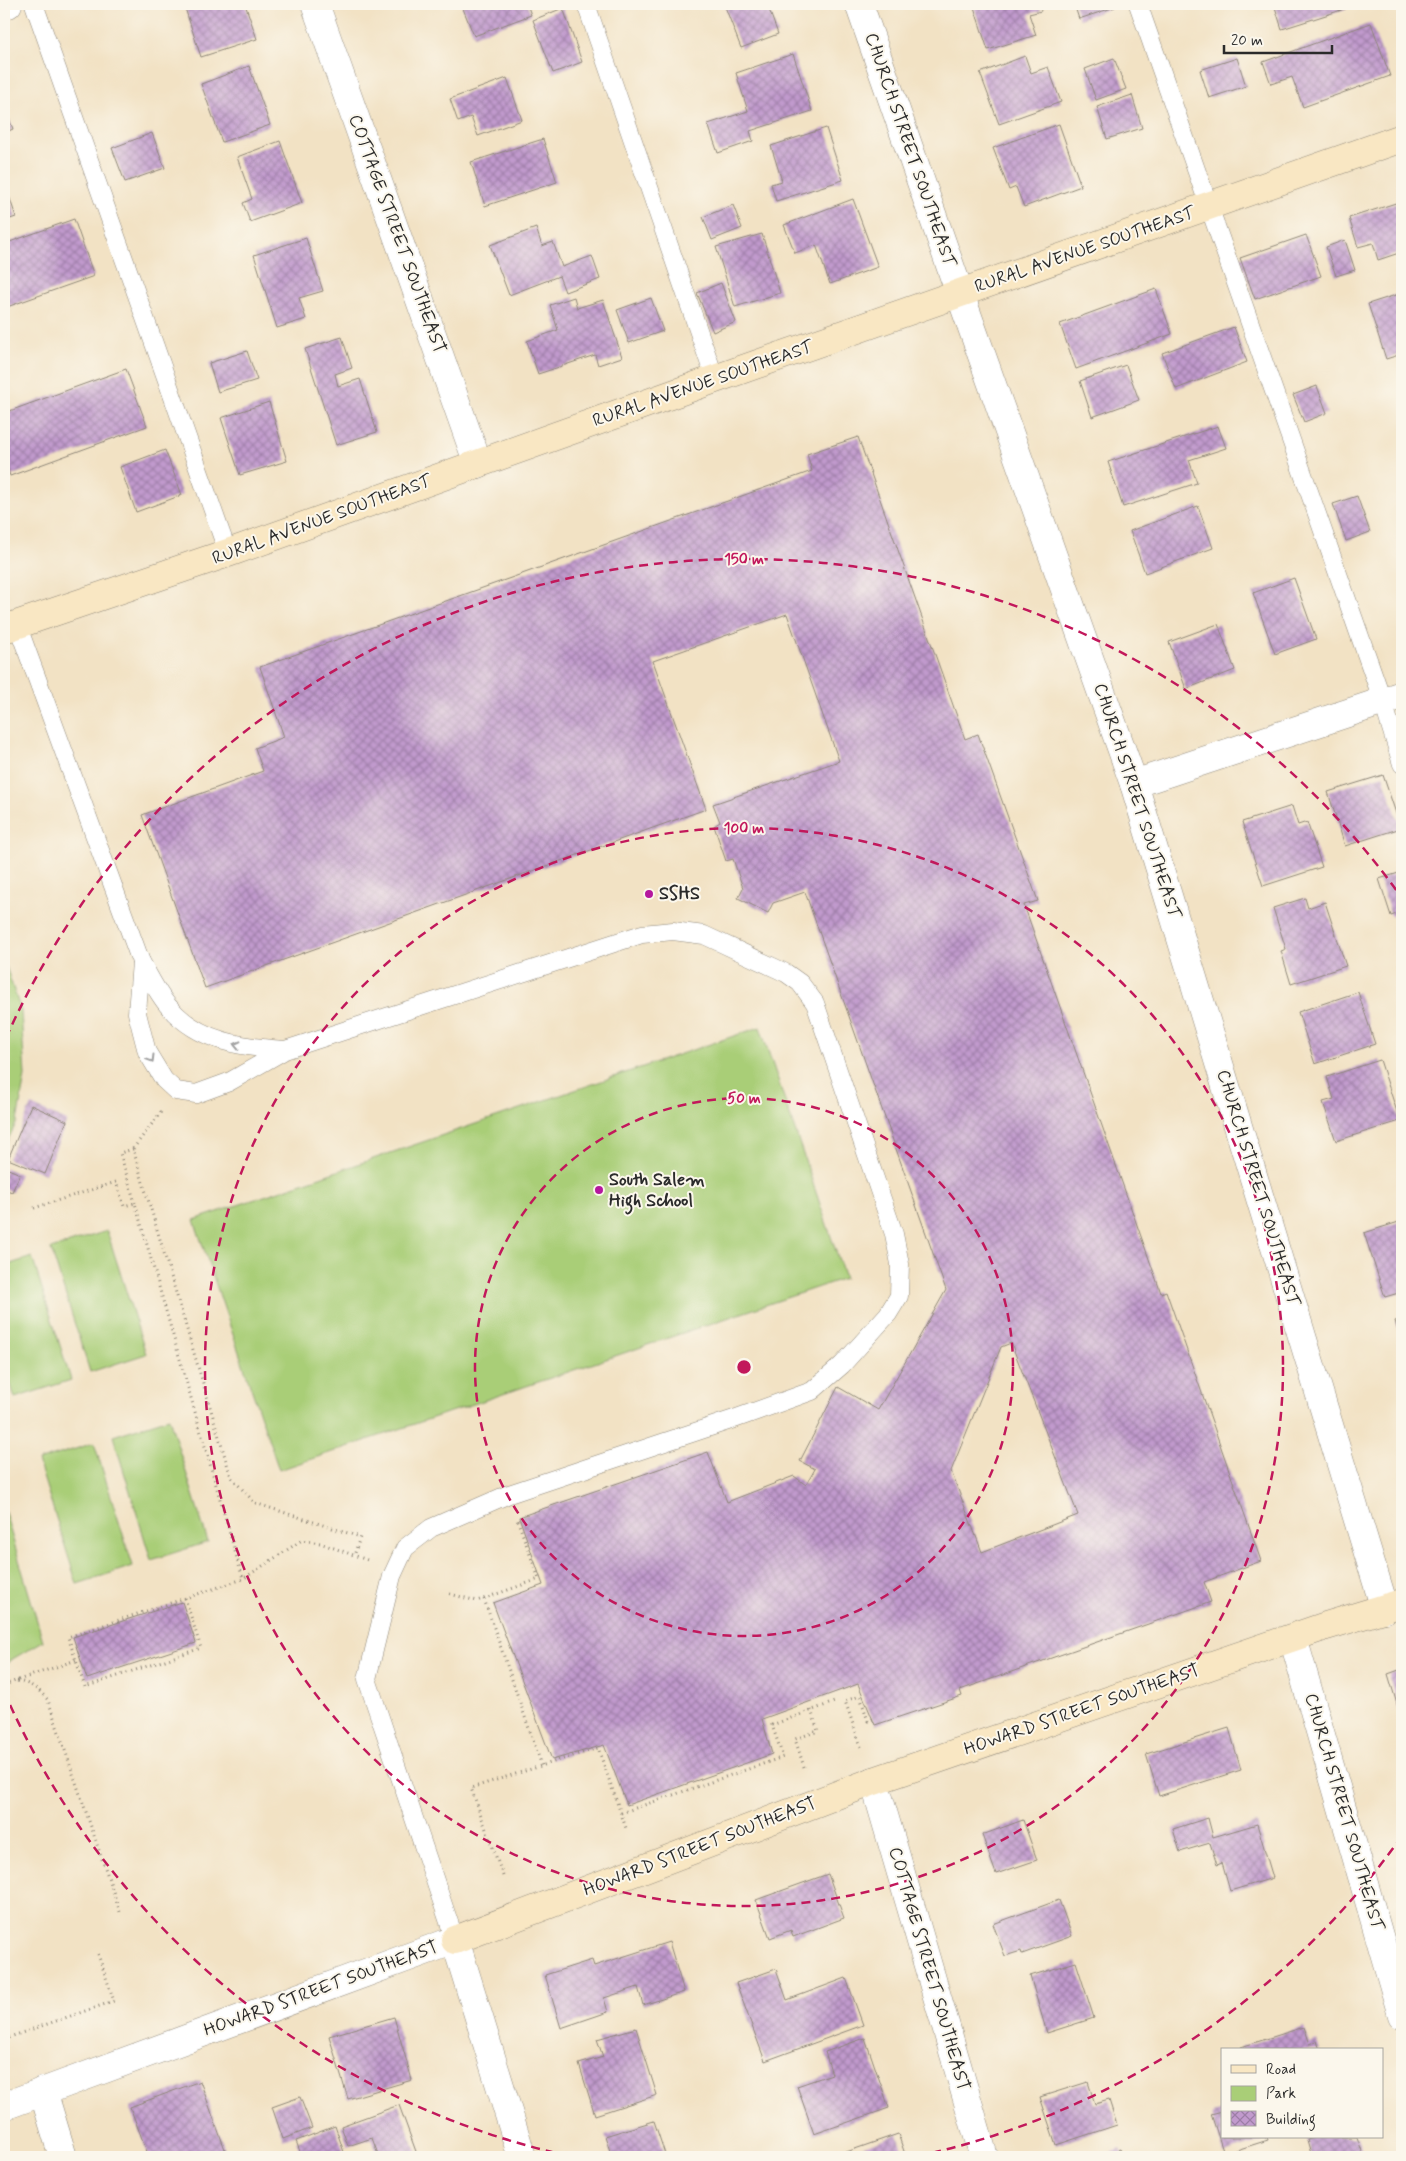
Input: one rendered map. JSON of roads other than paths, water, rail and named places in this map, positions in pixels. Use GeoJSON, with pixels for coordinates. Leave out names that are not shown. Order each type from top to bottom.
{"type":"FeatureCollection","features":[{"type":"Feature","properties":{"kind":"street"},"geometry":{"type":"LineString","coordinates":[[4,5],[8,4]]}},
{"type":"Feature","properties":{"kind":"street","name":"COTTAGE STREET SOUTHEAST"},"geometry":{"type":"LineString","coordinates":[[315,4],[478,464]]}},
{"type":"Feature","properties":{"kind":"street","name":"CHURCH STREET SOUTHEAST"},"geometry":{"type":"LineString","coordinates":[[859,4],[1134,784],[1394,1606]]}},
{"type":"Feature","properties":{"kind":"street","name":"RURAL AVENUE SOUTHEAST"},"geometry":{"type":"LineString","coordinates":[[11,627],[228,553],[715,379],[1402,138]]}},
{"type":"Feature","properties":{"kind":"street"},"geometry":{"type":"LineString","coordinates":[[1134,784],[1393,699]]}},
{"type":"Feature","properties":{"kind":"street","name":"HOWARD STREET SOUTHEAST"},"geometry":{"type":"LineString","coordinates":[[4,2106],[455,1940],[874,1781],[1293,1638],[1394,1606]]}},
{"type":"Feature","properties":{"kind":"street","name":"CHURCH STREET SOUTHEAST"},"geometry":{"type":"LineString","coordinates":[[1293,1638],[1402,2015]]}},
{"type":"Feature","properties":{"kind":"street","name":"COTTAGE STREET SOUTHEAST"},"geometry":{"type":"LineString","coordinates":[[874,1781],[984,2157]]}},
{"type":"Feature","properties":{"kind":"street"},"geometry":{"type":"LineString","coordinates":[[455,1940],[522,2157]]}},
{"type":"Feature","properties":{"kind":"street"},"geometry":{"type":"LineString","coordinates":[[43,2091],[63,2157]]}},
{"type":"Feature","properties":{"kind":"lane"},"geometry":{"type":"LineString","coordinates":[[34,4],[228,553]]}},
{"type":"Feature","properties":{"kind":"lane"},"geometry":{"type":"LineString","coordinates":[[586,4],[715,379]]}},
{"type":"Feature","properties":{"kind":"lane"},"geometry":{"type":"LineString","coordinates":[[1138,4],[1208,207],[1393,699],[1402,764]]}},
{"type":"Feature","properties":{"kind":"lane"},"geometry":{"type":"LineString","coordinates":[[11,627],[141,962],[170,1008],[193,1028],[214,1040],[243,1047],[285,1050]]}},
{"type":"Feature","properties":{"kind":"lane"},"geometry":{"type":"LineString","coordinates":[[141,962],[137,1012],[147,1052],[164,1080],[176,1091],[196,1094],[230,1082],[285,1050],[642,934],[673,931],[704,935],[779,969],[800,983],[815,1003],[894,1234],[900,1279],[898,1296],[888,1314],[842,1365],[812,1391],[509,1494],[431,1528],[405,1548],[390,1586],[367,1678],[455,1940]]}},
{"type":"Feature","properties":{"kind":"place","name":"SSHS"},"geometry":{"type":"Point","coordinates":[649,894]}},
{"type":"Feature","properties":{"kind":"place","name":"South Salem High School"},"geometry":{"type":"Point","coordinates":[599,1190]}}]}
